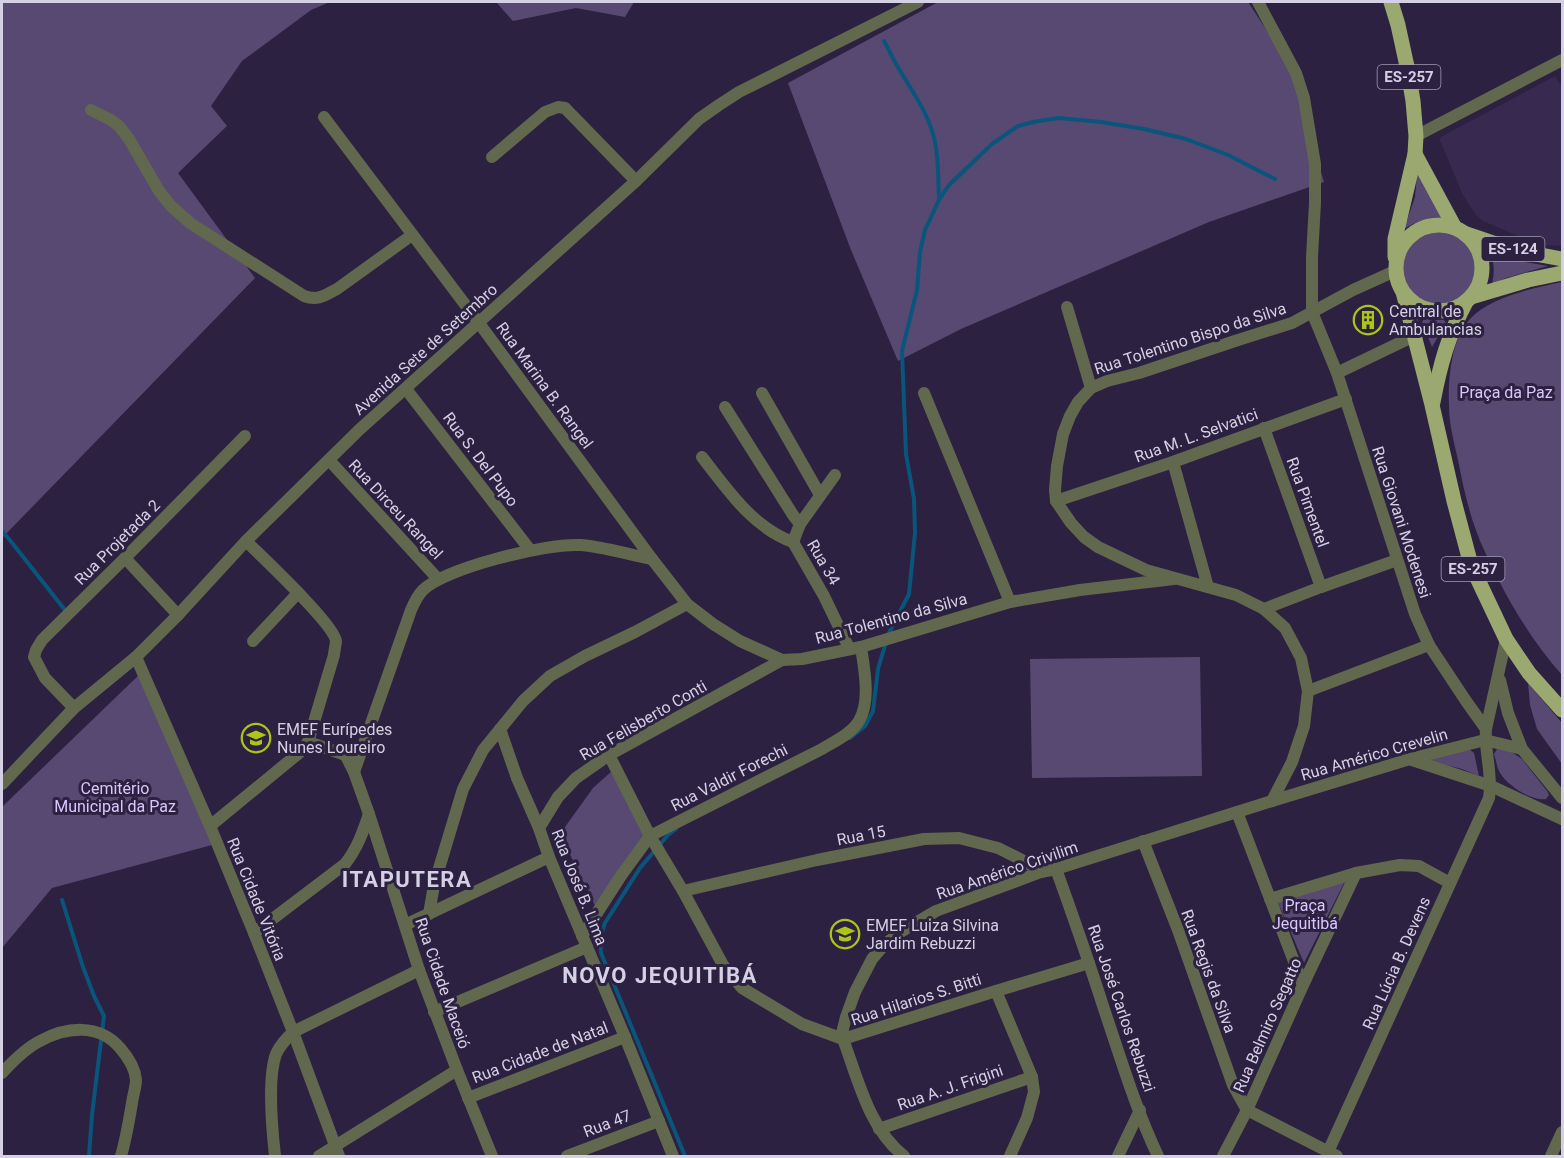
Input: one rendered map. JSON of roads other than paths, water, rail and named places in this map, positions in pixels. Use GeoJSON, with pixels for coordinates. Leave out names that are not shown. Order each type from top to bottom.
{"type":"FeatureCollection","features":[{"type":"Feature","properties":{"kind":"main road","name":"ES-257"},"geometry":{"type":"LineString","coordinates":[[1390,2],[1398,25],[1408,71],[1416,136],[1415,154],[1395,239],[1395,267]]}},
{"type":"Feature","properties":{"kind":"main road"},"geometry":{"type":"LineString","coordinates":[[1415,154],[1460,231],[1473,242],[1479,252],[1482,276],[1478,287],[1468,300],[1450,310],[1432,311],[1415,305],[1399,286],[1395,267],[1401,247],[1412,234],[1420,229],[1437,225],[1460,231]]}},
{"type":"Feature","properties":{"kind":"main road","name":"ES-124"},"geometry":{"type":"LineString","coordinates":[[1460,231],[1514,250],[1563,259]]}},
{"type":"Feature","properties":{"kind":"main road","name":"ES-124"},"geometry":{"type":"LineString","coordinates":[[1468,300],[1528,280],[1563,273]]}},
{"type":"Feature","properties":{"kind":"main road","name":"ES-257"},"geometry":{"type":"LineString","coordinates":[[1403,292],[1471,565],[1506,639],[1529,673],[1563,710]]}},
{"type":"Feature","properties":{"kind":"main road","name":"ES-257"},"geometry":{"type":"LineString","coordinates":[[1432,405],[1443,354],[1456,320],[1468,300]]}},
{"type":"Feature","properties":{"kind":"street","name":"Avenida Sete de Setembro"},"geometry":{"type":"LineString","coordinates":[[2,784],[74,708],[136,657],[246,541],[359,430],[636,181],[699,119],[739,92],[918,2]]}},
{"type":"Feature","properties":{"kind":"street"},"geometry":{"type":"LineString","coordinates":[[1258,2],[1296,74],[1304,99],[1315,164],[1312,312]]}},
{"type":"Feature","properties":{"kind":"street"},"geometry":{"type":"LineString","coordinates":[[1416,136],[1563,60]]}},
{"type":"Feature","properties":{"kind":"street"},"geometry":{"type":"LineString","coordinates":[[492,157],[545,112],[558,107],[565,108],[636,181]]}},
{"type":"Feature","properties":{"kind":"street"},"geometry":{"type":"LineString","coordinates":[[91,110],[119,126],[129,138],[159,191],[171,206],[190,223],[304,296],[313,299],[324,297],[412,235]]}},
{"type":"Feature","properties":{"kind":"street","name":"Rua Marina B. Rangel"},"geometry":{"type":"LineString","coordinates":[[324,117],[479,323],[652,560]]}},
{"type":"Feature","properties":{"kind":"street","name":"Rua Tolentino Bispo da Silva"},"geometry":{"type":"LineString","coordinates":[[1056,501],[1057,466],[1063,434],[1078,402],[1091,388],[1292,323],[1395,267]]}},
{"type":"Feature","properties":{"kind":"street"},"geometry":{"type":"LineString","coordinates":[[1066,307],[1091,388]]}},
{"type":"Feature","properties":{"kind":"street","name":"Rua Giovani Modenesi"},"geometry":{"type":"LineString","coordinates":[[1312,312],[1346,399],[1415,614],[1429,645],[1485,734]]}},
{"type":"Feature","properties":{"kind":"street"},"geometry":{"type":"LineString","coordinates":[[1337,373],[1414,336]]}},
{"type":"Feature","properties":{"kind":"street","name":"Rua S. Del Pupo"},"geometry":{"type":"LineString","coordinates":[[406,389],[530,550]]}},
{"type":"Feature","properties":{"kind":"street"},"geometry":{"type":"LineString","coordinates":[[762,393],[820,495]]}},
{"type":"Feature","properties":{"kind":"street"},"geometry":{"type":"LineString","coordinates":[[924,393],[1010,602]]}},
{"type":"Feature","properties":{"kind":"street","name":"Rua M. L. Selvatici"},"geometry":{"type":"LineString","coordinates":[[1056,501],[1173,462],[1346,399]]}},
{"type":"Feature","properties":{"kind":"street"},"geometry":{"type":"LineString","coordinates":[[724,407],[800,524]]}},
{"type":"Feature","properties":{"kind":"street","name":"Rua Pimentel"},"geometry":{"type":"LineString","coordinates":[[1264,428],[1321,587]]}},
{"type":"Feature","properties":{"kind":"street","name":"Rua Projetada 2"},"geometry":{"type":"LineString","coordinates":[[74,708],[45,678],[34,657],[42,640],[245,436]]}},
{"type":"Feature","properties":{"kind":"street","name":"Rua 34"},"geometry":{"type":"LineString","coordinates":[[702,457],[738,501],[762,525],[781,538],[793,542],[855,648]]}},
{"type":"Feature","properties":{"kind":"street","name":"Rua Dirceu Rangel"},"geometry":{"type":"LineString","coordinates":[[329,460],[438,579]]}},
{"type":"Feature","properties":{"kind":"street"},"geometry":{"type":"LineString","coordinates":[[1173,462],[1208,587]]}},
{"type":"Feature","properties":{"kind":"street"},"geometry":{"type":"LineString","coordinates":[[793,542],[800,524],[835,475]]}},
{"type":"Feature","properties":{"kind":"street"},"geometry":{"type":"LineString","coordinates":[[1056,501],[1077,530],[1098,547],[1146,570],[1236,595],[1264,609],[1285,628],[1301,658],[1308,691],[1304,726],[1292,762],[1272,801]]}},
{"type":"Feature","properties":{"kind":"street"},"geometry":{"type":"LineString","coordinates":[[210,826],[299,753],[308,742],[334,655],[336,640],[330,628],[246,541]]}},
{"type":"Feature","properties":{"kind":"street"},"geometry":{"type":"LineString","coordinates":[[354,772],[415,600],[423,590],[438,579],[476,565],[530,550],[580,545],[652,560],[687,604],[712,624],[782,660]]}},
{"type":"Feature","properties":{"kind":"street"},"geometry":{"type":"LineString","coordinates":[[125,558],[178,615]]}},
{"type":"Feature","properties":{"kind":"street"},"geometry":{"type":"LineString","coordinates":[[1264,609],[1397,560]]}},
{"type":"Feature","properties":{"kind":"street","name":"Rua Tolentino da Silva"},"geometry":{"type":"LineString","coordinates":[[782,660],[802,659],[855,648],[1010,602],[1080,590],[1174,579]]}},
{"type":"Feature","properties":{"kind":"street"},"geometry":{"type":"LineString","coordinates":[[253,641],[298,593]]}},
{"type":"Feature","properties":{"kind":"street"},"geometry":{"type":"LineString","coordinates":[[429,914],[454,815],[463,789],[483,750],[523,700],[550,676],[687,604]]}},
{"type":"Feature","properties":{"kind":"street"},"geometry":{"type":"LineString","coordinates":[[1491,786],[1485,734],[1506,639]]}},
{"type":"Feature","properties":{"kind":"street"},"geometry":{"type":"LineString","coordinates":[[1308,691],[1429,645]]}},
{"type":"Feature","properties":{"kind":"street","name":"Rua Valdir Forechi"},"geometry":{"type":"LineString","coordinates":[[585,941],[620,877],[650,836],[822,749],[846,735],[860,721],[866,700],[865,672],[855,648]]}},
{"type":"Feature","properties":{"kind":"street","name":"Rua Cidade Vitória"},"geometry":{"type":"LineString","coordinates":[[136,657],[254,933],[337,1152]]}},
{"type":"Feature","properties":{"kind":"street","name":"Rua Felisberto Conti"},"geometry":{"type":"LineString","coordinates":[[539,828],[558,797],[576,778],[609,755],[782,660]]}},
{"type":"Feature","properties":{"kind":"street"},"geometry":{"type":"LineString","coordinates":[[1499,675],[1508,713],[1522,749],[1563,798]]}},
{"type":"Feature","properties":{"kind":"street","name":"Rua José B. Lima"},"geometry":{"type":"LineString","coordinates":[[500,729],[549,857],[673,1156]]}},
{"type":"Feature","properties":{"kind":"street"},"geometry":{"type":"LineString","coordinates":[[1485,734],[1522,749]]}},
{"type":"Feature","properties":{"kind":"street","name":"Rua Américo Crevelin"},"geometry":{"type":"LineString","coordinates":[[1272,801],[1485,734]]}},
{"type":"Feature","properties":{"kind":"street","name":"Rua Cidade Maceió"},"geometry":{"type":"LineString","coordinates":[[308,742],[346,756],[354,772],[434,1012],[492,1156]]}},
{"type":"Feature","properties":{"kind":"street","name":"Rua Hilarios S. Bitti"},"geometry":{"type":"LineString","coordinates":[[609,755],[650,836],[723,965],[742,988],[802,1024],[843,1039],[1089,963]]}},
{"type":"Feature","properties":{"kind":"street"},"geometry":{"type":"LineString","coordinates":[[1410,759],[1491,786],[1563,819]]}},
{"type":"Feature","properties":{"kind":"street","name":"Rua Lúcia B. Devens"},"geometry":{"type":"LineString","coordinates":[[1333,1154],[1489,798],[1491,786]]}},
{"type":"Feature","properties":{"kind":"street"},"geometry":{"type":"LineString","coordinates":[[1542,809],[1554,801],[1555,788]]}},
{"type":"Feature","properties":{"kind":"street","name":"Rua Américo Crivilim"},"geometry":{"type":"LineString","coordinates":[[843,1039],[842,1033],[846,1017],[855,992],[872,960],[884,945],[902,931],[936,911],[1041,872],[1272,801]]}},
{"type":"Feature","properties":{"kind":"street"},"geometry":{"type":"LineString","coordinates":[[1237,812],[1303,985]]}},
{"type":"Feature","properties":{"kind":"street"},"geometry":{"type":"LineString","coordinates":[[254,933],[345,864],[353,854],[369,814]]}},
{"type":"Feature","properties":{"kind":"street","name":"Rua 15"},"geometry":{"type":"LineString","coordinates":[[683,891],[924,838],[959,838],[998,848],[1041,872]]}},
{"type":"Feature","properties":{"kind":"street","name":"Rua Regis da Silva"},"geometry":{"type":"LineString","coordinates":[[1143,841],[1178,930],[1233,1085],[1247,1110]]}},
{"type":"Feature","properties":{"kind":"street"},"geometry":{"type":"LineString","coordinates":[[405,926],[549,857]]}},
{"type":"Feature","properties":{"kind":"street"},"geometry":{"type":"LineString","coordinates":[[1270,899],[1356,873],[1400,865],[1419,866],[1450,883]]}},
{"type":"Feature","properties":{"kind":"street","name":"Rua José Carlos Rebuzzi"},"geometry":{"type":"LineString","coordinates":[[1056,869],[1126,1076],[1158,1156]]}},
{"type":"Feature","properties":{"kind":"street","name":"Rua Belmiro Segatto"},"geometry":{"type":"LineString","coordinates":[[1223,1156],[1247,1110],[1356,873]]}},
{"type":"Feature","properties":{"kind":"street"},"geometry":{"type":"LineString","coordinates":[[434,1012],[585,941]]}},
{"type":"Feature","properties":{"kind":"street"},"geometry":{"type":"LineString","coordinates":[[274,1156],[272,1068],[276,1053],[283,1042],[293,1032],[419,969]]}},
{"type":"Feature","properties":{"kind":"street"},"geometry":{"type":"LineString","coordinates":[[996,991],[1032,1077],[1034,1092],[1027,1118],[1010,1156]]}},
{"type":"Feature","properties":{"kind":"street"},"geometry":{"type":"LineString","coordinates":[[2,1073],[15,1059],[39,1041],[61,1032],[83,1029],[103,1034],[118,1045],[131,1061],[136,1080],[127,1137],[121,1156]]}},
{"type":"Feature","properties":{"kind":"street","name":"Rua Cidade de Natal"},"geometry":{"type":"LineString","coordinates":[[468,1098],[625,1036]]}},
{"type":"Feature","properties":{"kind":"street"},"geometry":{"type":"LineString","coordinates":[[843,1039],[879,1129],[904,1156]]}},
{"type":"Feature","properties":{"kind":"street"},"geometry":{"type":"LineString","coordinates":[[319,1156],[337,1152],[457,1070]]}},
{"type":"Feature","properties":{"kind":"street","name":"Rua A. J. Frigini"},"geometry":{"type":"LineString","coordinates":[[879,1129],[1032,1077]]}},
{"type":"Feature","properties":{"kind":"street"},"geometry":{"type":"LineString","coordinates":[[1118,1156],[1140,1110]]}},
{"type":"Feature","properties":{"kind":"street"},"geometry":{"type":"LineString","coordinates":[[1247,1110],[1333,1154]]}},
{"type":"Feature","properties":{"kind":"street","name":"Rua 47"},"geometry":{"type":"LineString","coordinates":[[567,1156],[659,1121]]}},
{"type":"Feature","properties":{"kind":"street"},"geometry":{"type":"LineString","coordinates":[[1551,1156],[1563,1132]]}},
{"type":"Feature","properties":{"kind":"waterway"},"geometry":{"type":"LineString","coordinates":[[884,41],[932,130],[937,156],[939,199]]}},
{"type":"Feature","properties":{"kind":"waterway"},"geometry":{"type":"LineString","coordinates":[[888,635],[909,594],[915,533],[914,499],[906,454],[902,351],[917,290],[920,252],[925,230],[949,185],[992,144],[1018,126],[1059,118],[1144,129],[1186,139],[1228,155],[1275,179]]}},
{"type":"Feature","properties":{"kind":"waterway"},"geometry":{"type":"LineString","coordinates":[[2,531],[65,610]]}},
{"type":"Feature","properties":{"kind":"waterway"},"geometry":{"type":"LineString","coordinates":[[850,738],[865,726],[873,711],[878,669],[886,642]]}},
{"type":"Feature","properties":{"kind":"waterway"},"geometry":{"type":"LineString","coordinates":[[676,829],[668,835],[640,868],[605,923],[601,953],[685,1156]]}},
{"type":"Feature","properties":{"kind":"waterway"},"geometry":{"type":"LineString","coordinates":[[62,900],[83,967],[104,1016],[89,1156]]}},
{"type":"Feature","properties":{"kind":"place","name":"Central de Ambulancias"},"geometry":{"type":"Point","coordinates":[1368,320]}},
{"type":"Feature","properties":{"kind":"place","name":"EMEF Eurípedes Nunes Loureiro"},"geometry":{"type":"Point","coordinates":[256,738]}},
{"type":"Feature","properties":{"kind":"place","name":"EMEF Luiza Silvina Jardim Rebuzzi"},"geometry":{"type":"Point","coordinates":[845,934]}},
{"type":"Feature","properties":{"kind":"district","name":"ITAPUTERA"},"geometry":{"type":"Point","coordinates":[407,879]}},
{"type":"Feature","properties":{"kind":"district","name":"NOVO JEQUITIBÁ"},"geometry":{"type":"Point","coordinates":[660,975]}},
{"type":"Feature","properties":{"kind":"park label","name":"Praça da Paz"},"geometry":{"type":"Point","coordinates":[1506,392]}},
{"type":"Feature","properties":{"kind":"park label","name":"Cemitério Municipal da Paz"},"geometry":{"type":"Point","coordinates":[115,797]}},
{"type":"Feature","properties":{"kind":"park label","name":"Praça Jequitibá"},"geometry":{"type":"Point","coordinates":[1305,914]}}]}
